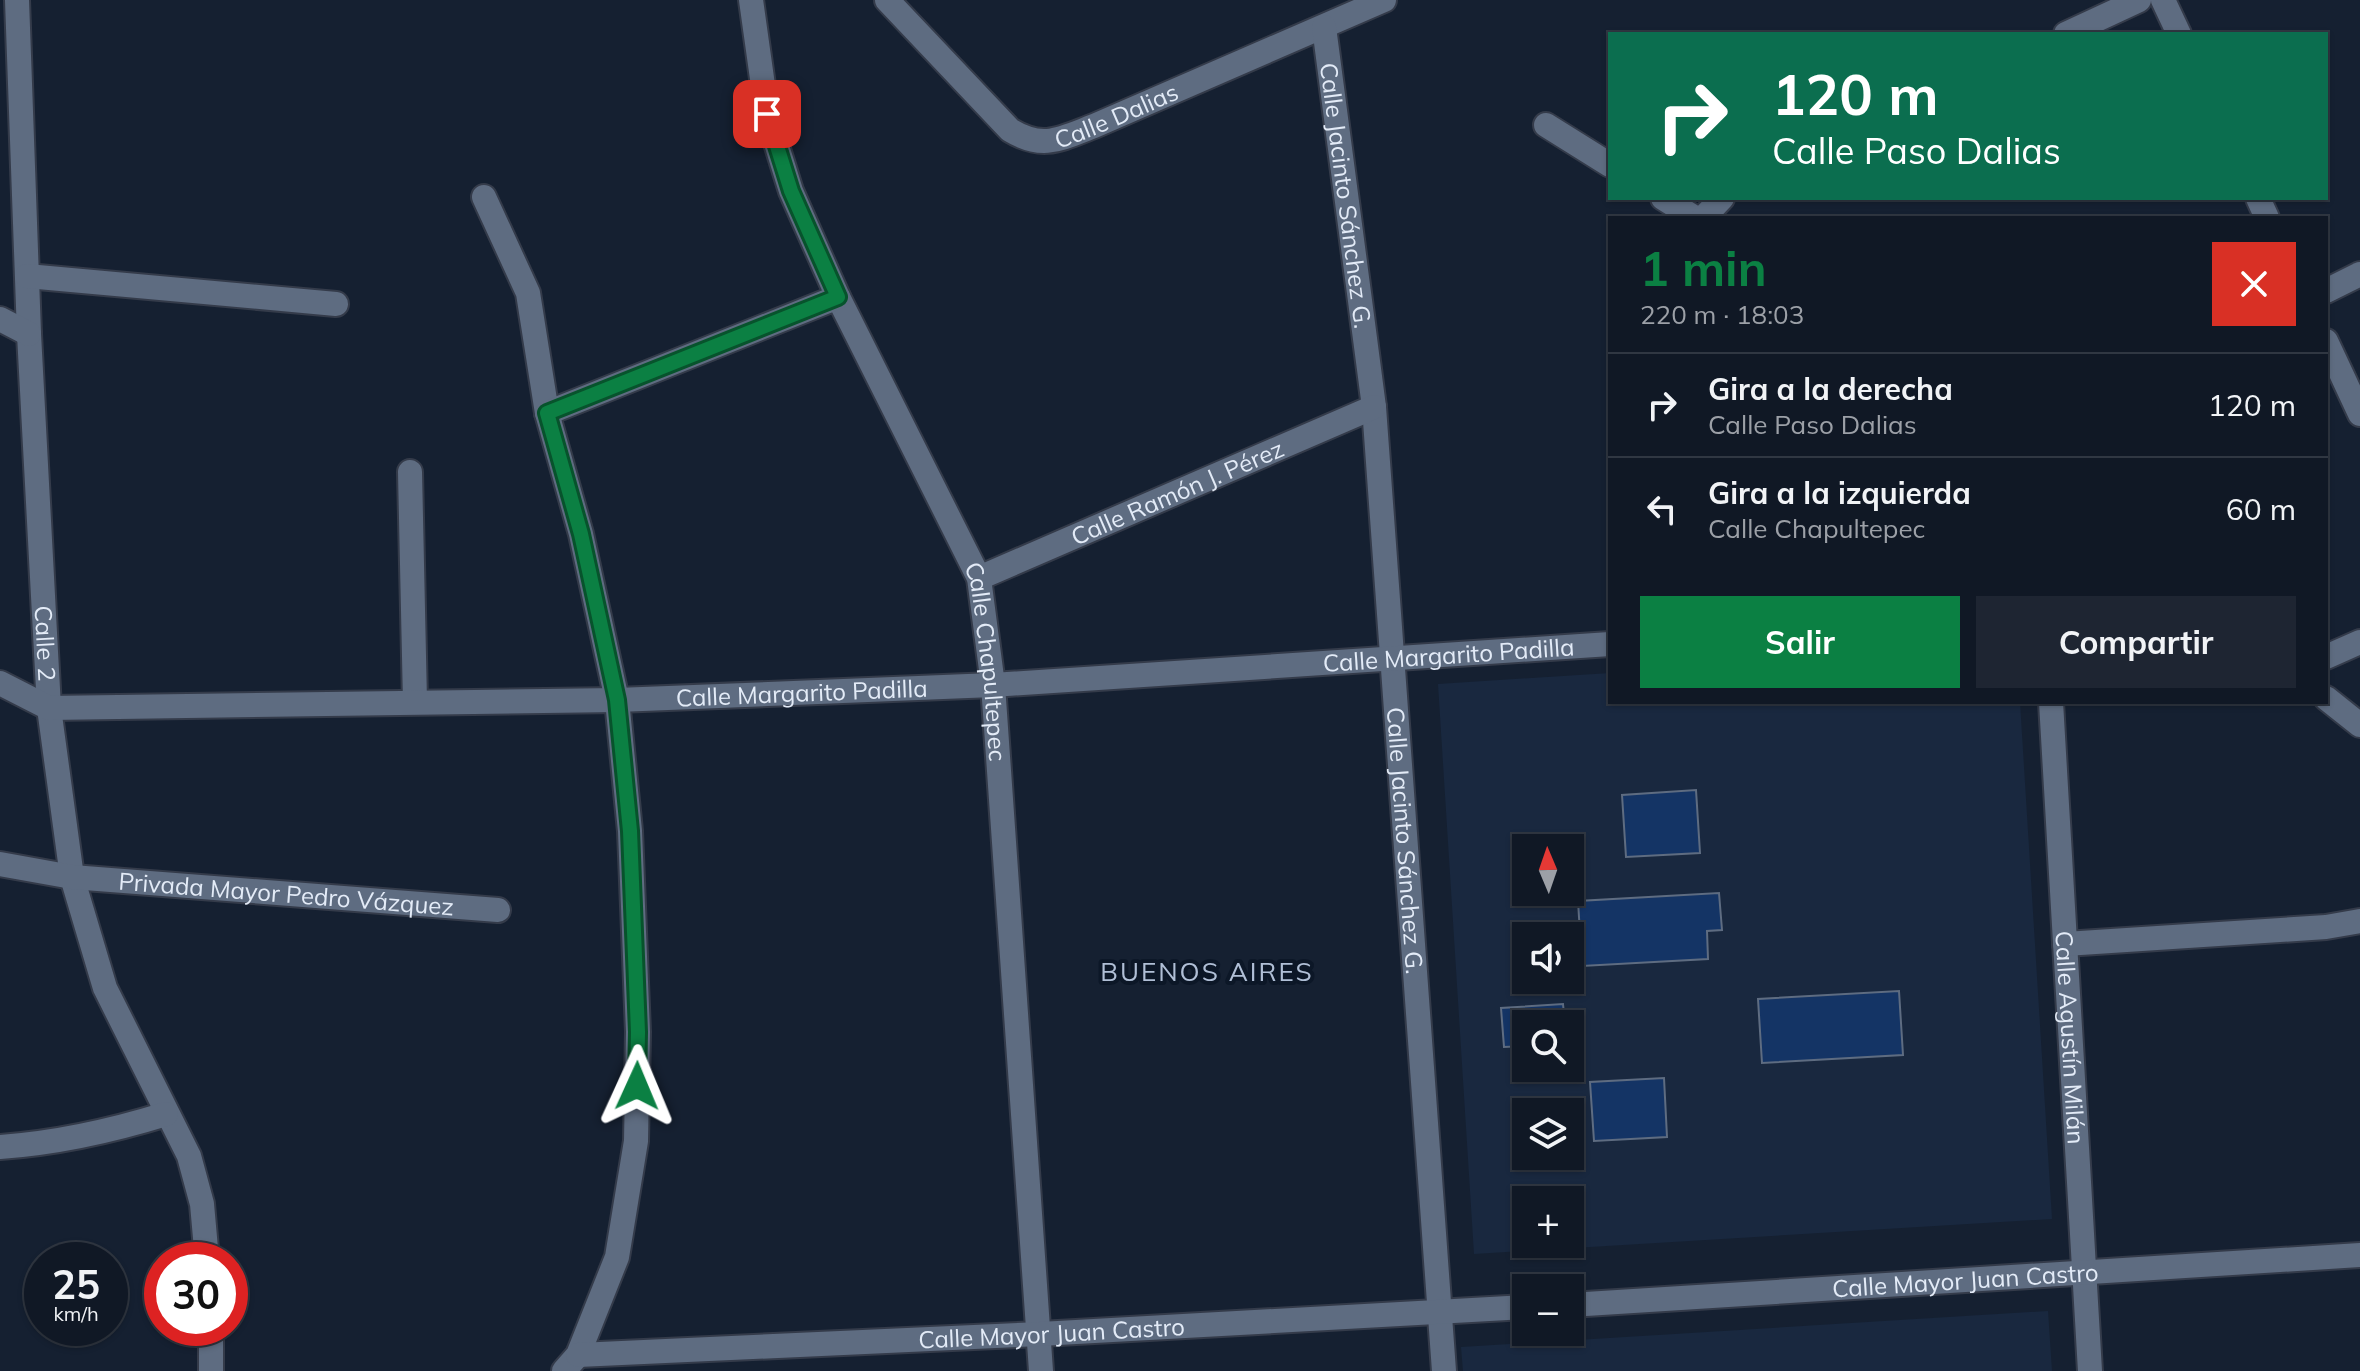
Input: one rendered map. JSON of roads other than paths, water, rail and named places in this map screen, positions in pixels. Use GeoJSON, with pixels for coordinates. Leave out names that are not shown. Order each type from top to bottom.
{"type":"FeatureCollection","features":[{"type":"Feature","properties":{"kind":"street","name":"Calle 2"},"geometry":{"type":"LineString","coordinates":[[17,0],[29,334],[49,708],[72,877],[105,988],[189,1156],[202,1204],[205,1242]]}},
{"type":"Feature","properties":{"kind":"street","name":"Calle Chapultepec"},"geometry":{"type":"LineString","coordinates":[[751,0],[767,114],[791,191],[838,297],[979,578],[993,685],[1041,1371]]}},
{"type":"Feature","properties":{"kind":"street","name":"Calle Dalias"},"geometry":{"type":"LineString","coordinates":[[887,0],[1010,130],[1029,142],[1063,138],[1094,126],[1384,0]]}},
{"type":"Feature","properties":{"kind":"street"},"geometry":{"type":"LineString","coordinates":[[2070,32],[2139,0]]}},
{"type":"Feature","properties":{"kind":"street"},"geometry":{"type":"LineString","coordinates":[[2163,0],[2178,32]]}},
{"type":"Feature","properties":{"kind":"street","name":"Calle Jacinto Sánchez G."},"geometry":{"type":"LineString","coordinates":[[1324,27],[1374,407],[1444,1371]]}},
{"type":"Feature","properties":{"kind":"street"},"geometry":{"type":"LineString","coordinates":[[1546,125],[1608,164]]}},
{"type":"Feature","properties":{"kind":"street"},"geometry":{"type":"LineString","coordinates":[[484,197],[528,293],[547,413],[581,534],[617,700],[630,831],[638,1032],[636,1141],[617,1257],[571,1363]]}},
{"type":"Feature","properties":{"kind":"street"},"geometry":{"type":"LineString","coordinates":[[1666,200],[1692,216]]}},
{"type":"Feature","properties":{"kind":"street"},"geometry":{"type":"LineString","coordinates":[[1705,216],[1720,200]]}},
{"type":"Feature","properties":{"kind":"street"},"geometry":{"type":"LineString","coordinates":[[2328,290],[2360,274]]}},
{"type":"Feature","properties":{"kind":"street"},"geometry":{"type":"LineString","coordinates":[[27,276],[336,304]]}},
{"type":"Feature","properties":{"kind":"street"},"geometry":{"type":"LineString","coordinates":[[547,413],[838,297]]}},
{"type":"Feature","properties":{"kind":"street"},"geometry":{"type":"LineString","coordinates":[[0,319],[29,334]]}},
{"type":"Feature","properties":{"kind":"street"},"geometry":{"type":"LineString","coordinates":[[2328,345],[2360,414]]}},
{"type":"Feature","properties":{"kind":"street","name":"Calle Ramón J. Pérez"},"geometry":{"type":"LineString","coordinates":[[979,578],[1374,407]]}},
{"type":"Feature","properties":{"kind":"street"},"geometry":{"type":"LineString","coordinates":[[410,472],[415,702]]}},
{"type":"Feature","properties":{"kind":"street"},"geometry":{"type":"LineString","coordinates":[[2328,656],[2360,642]]}},
{"type":"Feature","properties":{"kind":"street","name":"Calle Margarito Padilla"},"geometry":{"type":"LineString","coordinates":[[0,683],[49,708],[617,700],[993,685],[1608,644]]}},
{"type":"Feature","properties":{"kind":"street"},"geometry":{"type":"LineString","coordinates":[[2328,700],[2360,725]]}},
{"type":"Feature","properties":{"kind":"street","name":"Calle Agustín Milán"},"geometry":{"type":"LineString","coordinates":[[2051,704],[2090,1371]]}},
{"type":"Feature","properties":{"kind":"street","name":"Privada Mayor Pedro Vázquez"},"geometry":{"type":"LineString","coordinates":[[0,864],[72,877],[498,910]]}},
{"type":"Feature","properties":{"kind":"street"},"geometry":{"type":"LineString","coordinates":[[2065,944],[2326,927],[2360,921]]}},
{"type":"Feature","properties":{"kind":"street"},"geometry":{"type":"LineString","coordinates":[[0,1147],[41,1144],[107,1132],[166,1114]]}},
{"type":"Feature","properties":{"kind":"street","name":"Calle Mayor Juan Castro"},"geometry":{"type":"LineString","coordinates":[[1584,1304],[2360,1255]]}},
{"type":"Feature","properties":{"kind":"street","name":"Calle Mayor Juan Castro"},"geometry":{"type":"LineString","coordinates":[[571,1363],[1512,1308]]}},
{"type":"Feature","properties":{"kind":"street"},"geometry":{"type":"LineString","coordinates":[[211,1346],[211,1371]]}},
{"type":"Feature","properties":{"kind":"district","name":"BUENOS AIRES"},"geometry":{"type":"Point","coordinates":[1207,971]}}]}
